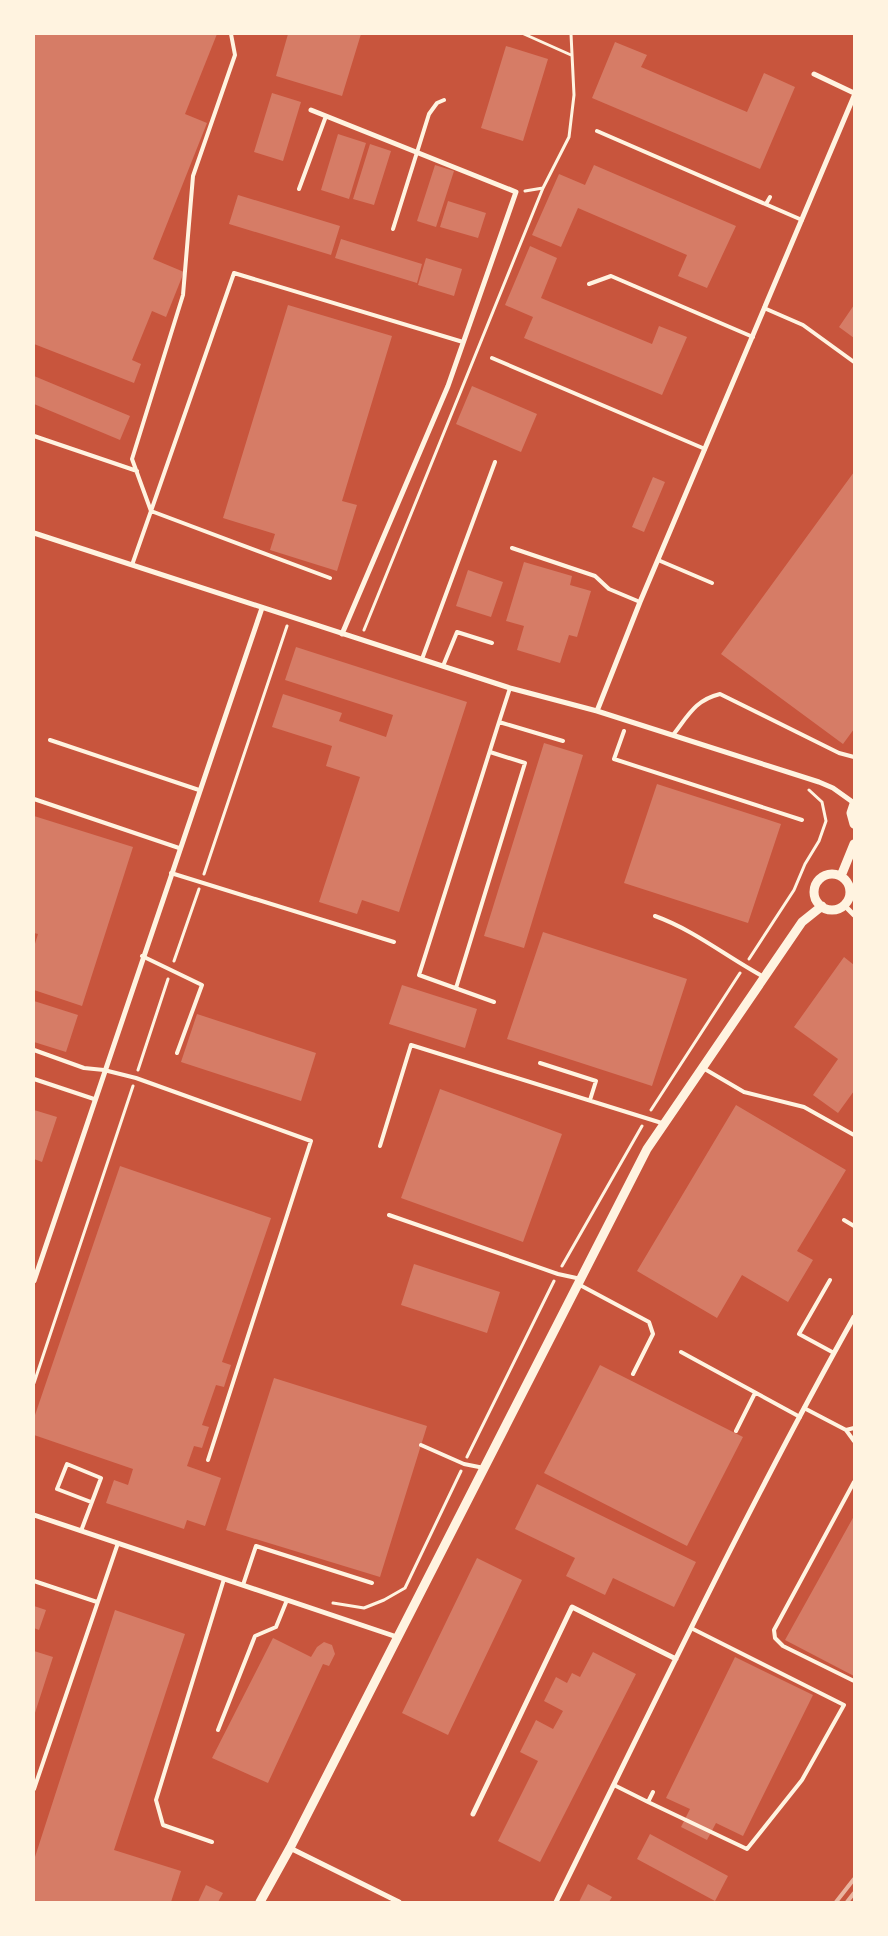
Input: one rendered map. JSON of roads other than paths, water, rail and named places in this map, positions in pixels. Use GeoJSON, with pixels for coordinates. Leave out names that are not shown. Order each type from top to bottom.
{"type":"FeatureCollection","features":[{"type":"Feature","properties":{"kind":"street"},"geometry":{"type":"LineString","coordinates":[[596,711],[640,602],[854,95],[814,74]]}},
{"type":"Feature","properties":{"kind":"street"},"geometry":{"type":"LineString","coordinates":[[311,110],[516,192],[448,386],[342,634]]}},
{"type":"Feature","properties":{"kind":"street"},"geometry":{"type":"LineString","coordinates":[[34,533],[510,688],[596,711],[819,782],[833,788],[854,804],[851,813],[854,824]]}},
{"type":"Feature","properties":{"kind":"street"},"geometry":{"type":"LineString","coordinates":[[34,1281],[142,956],[262,608]]}},
{"type":"Feature","properties":{"kind":"street"},"geometry":{"type":"LineString","coordinates":[[841,876],[854,844]]}},
{"type":"Feature","properties":{"kind":"street"},"geometry":{"type":"LineString","coordinates":[[829,874],[841,876],[849,884],[850,890],[844,905],[833,909],[822,906],[815,896],[816,885],[819,880],[829,874]]}},
{"type":"Feature","properties":{"kind":"street"},"geometry":{"type":"LineString","coordinates":[[844,905],[854,915]]}},
{"type":"Feature","properties":{"kind":"street"},"geometry":{"type":"LineString","coordinates":[[260,1902],[290,1848],[647,1149],[802,922],[822,906]]}},
{"type":"Feature","properties":{"kind":"street"},"geometry":{"type":"LineString","coordinates":[[556,1902],[691,1628],[804,1408],[854,1317]]}},
{"type":"Feature","properties":{"kind":"street"},"geometry":{"type":"LineString","coordinates":[[34,1515],[397,1637]]}},
{"type":"Feature","properties":{"kind":"street"},"geometry":{"type":"LineString","coordinates":[[473,1814],[572,1607],[676,1659]]}},
{"type":"Feature","properties":{"kind":"street"},"geometry":{"type":"LineString","coordinates":[[290,1848],[399,1902]]}},
{"type":"Feature","properties":{"kind":"lane"},"geometry":{"type":"LineString","coordinates":[[151,511],[132,460],[182,295],[193,176],[235,55],[232,34]]}},
{"type":"Feature","properties":{"kind":"lane"},"geometry":{"type":"LineString","coordinates":[[393,229],[418,153],[422,130],[429,114],[437,103],[444,100]]}},
{"type":"Feature","properties":{"kind":"lane"},"geometry":{"type":"LineString","coordinates":[[299,189],[326,116]]}},
{"type":"Feature","properties":{"kind":"lane"},"geometry":{"type":"LineString","coordinates":[[597,131],[802,220]]}},
{"type":"Feature","properties":{"kind":"lane"},"geometry":{"type":"LineString","coordinates":[[766,204],[770,197]]}},
{"type":"Feature","properties":{"kind":"lane"},"geometry":{"type":"LineString","coordinates":[[132,565],[234,272],[463,342]]}},
{"type":"Feature","properties":{"kind":"lane"},"geometry":{"type":"LineString","coordinates":[[589,284],[611,276],[753,336]]}},
{"type":"Feature","properties":{"kind":"lane"},"geometry":{"type":"LineString","coordinates":[[764,308],[803,325],[854,362]]}},
{"type":"Feature","properties":{"kind":"lane"},"geometry":{"type":"LineString","coordinates":[[492,358],[705,449]]}},
{"type":"Feature","properties":{"kind":"lane"},"geometry":{"type":"LineString","coordinates":[[34,436],[137,471]]}},
{"type":"Feature","properties":{"kind":"lane"},"geometry":{"type":"LineString","coordinates":[[422,660],[496,462]]}},
{"type":"Feature","properties":{"kind":"lane"},"geometry":{"type":"LineString","coordinates":[[151,511],[330,578]]}},
{"type":"Feature","properties":{"kind":"lane"},"geometry":{"type":"LineString","coordinates":[[512,548],[595,576],[609,589],[640,602]]}},
{"type":"Feature","properties":{"kind":"lane"},"geometry":{"type":"LineString","coordinates":[[658,560],[712,583]]}},
{"type":"Feature","properties":{"kind":"lane"},"geometry":{"type":"LineString","coordinates":[[444,666],[457,632],[492,643]]}},
{"type":"Feature","properties":{"kind":"lane"},"geometry":{"type":"LineString","coordinates":[[494,1002],[419,975],[510,688]]}},
{"type":"Feature","properties":{"kind":"lane"},"geometry":{"type":"LineString","coordinates":[[673,736],[699,702],[706,697],[720,694],[839,753],[854,757]]}},
{"type":"Feature","properties":{"kind":"lane"},"geometry":{"type":"LineString","coordinates":[[499,722],[563,741]]}},
{"type":"Feature","properties":{"kind":"lane"},"geometry":{"type":"LineString","coordinates":[[624,730],[614,759],[802,820]]}},
{"type":"Feature","properties":{"kind":"lane"},"geometry":{"type":"LineString","coordinates":[[50,740],[199,790]]}},
{"type":"Feature","properties":{"kind":"lane"},"geometry":{"type":"LineString","coordinates":[[456,988],[525,764],[490,752]]}},
{"type":"Feature","properties":{"kind":"lane"},"geometry":{"type":"LineString","coordinates":[[34,799],[179,848]]}},
{"type":"Feature","properties":{"kind":"lane"},"geometry":{"type":"LineString","coordinates":[[171,873],[394,942]]}},
{"type":"Feature","properties":{"kind":"lane"},"geometry":{"type":"LineString","coordinates":[[655,916],[680,925],[764,978]]}},
{"type":"Feature","properties":{"kind":"lane"},"geometry":{"type":"LineString","coordinates":[[142,956],[202,985],[177,1053]]}},
{"type":"Feature","properties":{"kind":"lane"},"geometry":{"type":"LineString","coordinates":[[380,1146],[411,1045],[665,1124]]}},
{"type":"Feature","properties":{"kind":"lane"},"geometry":{"type":"LineString","coordinates":[[34,1050],[84,1068],[104,1070],[136,1078],[311,1141],[208,1460]]}},
{"type":"Feature","properties":{"kind":"lane"},"geometry":{"type":"LineString","coordinates":[[540,1063],[596,1081],[590,1100]]}},
{"type":"Feature","properties":{"kind":"lane"},"geometry":{"type":"LineString","coordinates":[[703,1068],[744,1092],[804,1108],[854,1135]]}},
{"type":"Feature","properties":{"kind":"lane"},"geometry":{"type":"LineString","coordinates":[[34,1079],[94,1099]]}},
{"type":"Feature","properties":{"kind":"lane"},"geometry":{"type":"LineString","coordinates":[[389,1215],[579,1282],[649,1322],[653,1334],[633,1374]]}},
{"type":"Feature","properties":{"kind":"lane"},"geometry":{"type":"LineString","coordinates":[[844,1220],[854,1226]]}},
{"type":"Feature","properties":{"kind":"lane"},"geometry":{"type":"LineString","coordinates":[[830,1280],[799,1334],[834,1353]]}},
{"type":"Feature","properties":{"kind":"lane"},"geometry":{"type":"LineString","coordinates":[[681,1352],[800,1417]]}},
{"type":"Feature","properties":{"kind":"lane"},"geometry":{"type":"LineString","coordinates":[[736,1431],[755,1393]]}},
{"type":"Feature","properties":{"kind":"lane"},"geometry":{"type":"LineString","coordinates":[[804,1408],[846,1430],[854,1441]]}},
{"type":"Feature","properties":{"kind":"lane"},"geometry":{"type":"LineString","coordinates":[[846,1430],[854,1428]]}},
{"type":"Feature","properties":{"kind":"lane"},"geometry":{"type":"LineString","coordinates":[[421,1445],[464,1464],[484,1468]]}},
{"type":"Feature","properties":{"kind":"lane"},"geometry":{"type":"LineString","coordinates":[[81,1531],[101,1478],[67,1464],[57,1489],[91,1502]]}},
{"type":"Feature","properties":{"kind":"lane"},"geometry":{"type":"LineString","coordinates":[[854,1482],[774,1630],[776,1638],[783,1646],[854,1681]]}},
{"type":"Feature","properties":{"kind":"lane"},"geometry":{"type":"LineString","coordinates":[[34,1790],[118,1543]]}},
{"type":"Feature","properties":{"kind":"lane"},"geometry":{"type":"LineString","coordinates":[[243,1585],[256,1546],[372,1584]]}},
{"type":"Feature","properties":{"kind":"lane"},"geometry":{"type":"LineString","coordinates":[[212,1842],[163,1825],[156,1800],[224,1579]]}},
{"type":"Feature","properties":{"kind":"lane"},"geometry":{"type":"LineString","coordinates":[[34,1581],[97,1602]]}},
{"type":"Feature","properties":{"kind":"lane"},"geometry":{"type":"LineString","coordinates":[[218,1730],[255,1636],[276,1627],[287,1600]]}},
{"type":"Feature","properties":{"kind":"lane"},"geometry":{"type":"LineString","coordinates":[[614,1784],[747,1849],[802,1780],[844,1706],[691,1628]]}},
{"type":"Feature","properties":{"kind":"lane"},"geometry":{"type":"LineString","coordinates":[[648,1802],[653,1792]]}},
{"type":"Feature","properties":{"kind":"railway"},"geometry":{"type":"LineString","coordinates":[[836,1902],[854,1879]]}},
{"type":"Feature","properties":{"kind":"railway"},"geometry":{"type":"LineString","coordinates":[[847,1902],[854,1893]]}}]}
